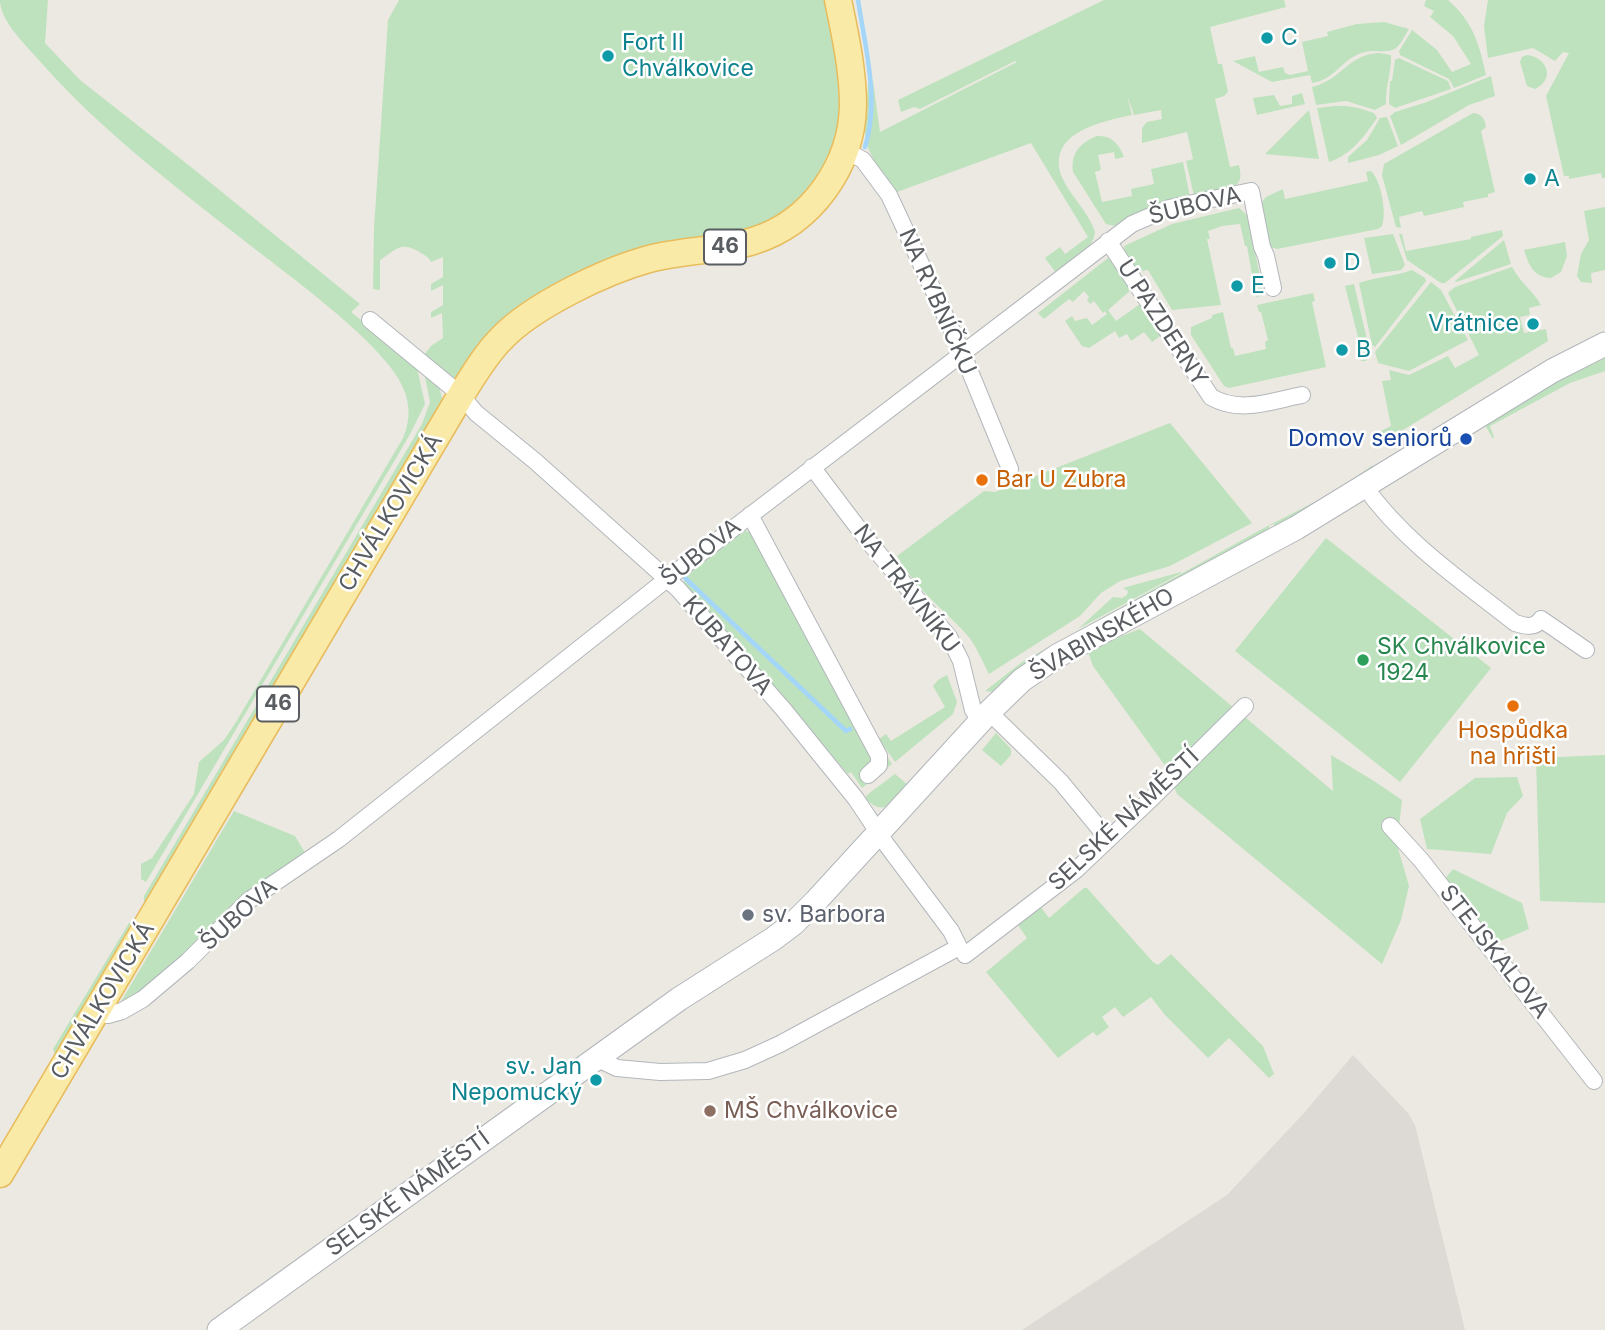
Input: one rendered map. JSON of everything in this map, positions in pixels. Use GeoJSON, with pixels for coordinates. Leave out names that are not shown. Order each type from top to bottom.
{"type":"FeatureCollection","features":[{"type":"Feature","properties":{"kind":"main road","name":"CHVÁLKOVICKÁ"},"geometry":{"type":"LineString","coordinates":[[0,1174],[461,395],[500,340],[521,321],[548,304],[638,263],[667,255],[742,244],[764,237],[788,225],[809,208],[824,190],[845,150],[853,92],[838,0]]}},
{"type":"Feature","properties":{"kind":"street","name":"NA RYBNÍČKU"},"geometry":{"type":"LineString","coordinates":[[845,150],[863,160],[884,186],[962,352],[1010,469]]}},
{"type":"Feature","properties":{"kind":"street","name":"ŠUBOVA"},"geometry":{"type":"LineString","coordinates":[[96,1013],[108,1015],[122,1011],[143,999],[188,961],[256,894],[339,839],[667,579],[1132,224],[1161,211],[1251,191],[1273,288]]}},
{"type":"Feature","properties":{"kind":"street","name":"U PAZDERNY"},"geometry":{"type":"LineString","coordinates":[[1108,241],[1211,397],[1232,407],[1245,407],[1302,395]]}},
{"type":"Feature","properties":{"kind":"street","name":"KUBATOVA"},"geometry":{"type":"LineString","coordinates":[[370,320],[461,395],[477,413],[667,579],[784,710],[856,799],[951,931],[962,951]]}},
{"type":"Feature","properties":{"kind":"street","name":"ŠVABINSKÉHO"},"geometry":{"type":"LineString","coordinates":[[878,833],[984,717],[1022,680],[1057,656],[1285,534],[1552,371],[1605,344]]}},
{"type":"Feature","properties":{"kind":"street","name":"NA TRÁVNÍKU"},"geometry":{"type":"LineString","coordinates":[[812,467],[949,638],[961,661],[973,710],[984,717]]}},
{"type":"Feature","properties":{"kind":"street"},"geometry":{"type":"LineString","coordinates":[[1365,487],[1389,519],[1423,550],[1516,623],[1530,626],[1541,619],[1586,650]]}},
{"type":"Feature","properties":{"kind":"street"},"geometry":{"type":"LineString","coordinates":[[750,515],[879,756],[879,765],[868,775]]}},
{"type":"Feature","properties":{"kind":"street","name":"SELSKÉ NÁMĚSTÍ"},"geometry":{"type":"LineString","coordinates":[[596,1058],[617,1068],[660,1072],[708,1071],[745,1060],[962,951],[1076,870],[1245,706]]}},
{"type":"Feature","properties":{"kind":"street"},"geometry":{"type":"LineString","coordinates":[[984,717],[1061,782],[1108,839]]}},
{"type":"Feature","properties":{"kind":"street","name":"STEJSKALOVA"},"geometry":{"type":"LineString","coordinates":[[1390,826],[1422,860],[1594,1081]]}},
{"type":"Feature","properties":{"kind":"street","name":"SELSKÉ NÁMĚSTÍ"},"geometry":{"type":"LineString","coordinates":[[219,1330],[679,999],[793,924],[878,833]]}},
{"type":"Feature","properties":{"kind":"shaded area"},"geometry":{"type":"Polygon","coordinates":[[[1353,1055],[1408,1113],[1415,1125],[1465,1330],[1022,1330],[1227,1195],[1304,1113],[1353,1055]]]}},
{"type":"Feature","properties":{"kind":"green space"},"geometry":{"type":"Polygon","coordinates":[[[0,0],[48,0],[45,43],[80,80],[360,304],[351,312],[414,363],[425,404],[409,436],[146,882],[141,879],[141,864],[152,858],[194,794],[199,762],[224,740],[236,722],[403,438],[409,415],[407,400],[398,378],[387,363],[355,330],[145,162],[88,111],[13,30],[4,15],[0,0]]]}},
{"type":"Feature","properties":{"kind":"green space"},"geometry":{"type":"Polygon","coordinates":[[[399,0],[830,0],[843,77],[837,140],[818,183],[769,225],[634,255],[460,377],[448,378],[424,355],[443,338],[442,313],[431,318],[431,312],[443,305],[443,285],[431,291],[431,284],[443,277],[443,257],[431,262],[412,248],[398,248],[380,260],[380,290],[373,289],[374,228],[388,20],[399,0]]]}},
{"type":"Feature","properties":{"kind":"green space"},"geometry":{"type":"Polygon","coordinates":[[[1104,0],[1284,0],[1286,7],[1210,27],[1218,64],[1222,64],[1228,92],[1215,99],[1230,167],[1239,165],[1240,178],[1237,185],[1194,196],[1186,161],[1193,159],[1187,132],[1142,143],[1142,128],[1147,122],[1162,119],[1161,110],[1134,115],[1127,95],[1132,115],[1080,131],[1069,139],[1062,149],[1059,162],[1062,177],[1095,232],[1090,245],[1056,273],[1045,258],[1060,247],[1065,254],[1088,237],[1031,143],[897,192],[875,161],[866,142],[868,82],[873,81],[880,132],[1017,62],[920,109],[914,107],[901,112],[898,100],[1104,0]]]}},
{"type":"Feature","properties":{"kind":"green space"},"geometry":{"type":"Polygon","coordinates":[[[1426,0],[1448,0],[1464,17],[1478,44],[1486,75],[1454,88],[1449,79],[1400,55],[1399,51],[1412,30],[1437,50],[1452,72],[1471,64],[1453,36],[1430,17],[1434,11],[1424,6],[1426,0]]]}},
{"type":"Feature","properties":{"kind":"green space"},"geometry":{"type":"Polygon","coordinates":[[[1488,0],[1605,0],[1605,178],[1602,178],[1601,173],[1569,179],[1569,176],[1564,176],[1546,96],[1569,53],[1563,52],[1555,61],[1533,48],[1488,58],[1484,26],[1488,0]]]}},
{"type":"Feature","properties":{"kind":"green space"},"geometry":{"type":"Polygon","coordinates":[[[1384,22],[1409,29],[1395,49],[1361,53],[1349,59],[1331,75],[1312,83],[1310,75],[1272,82],[1233,61],[1255,56],[1259,72],[1283,67],[1285,73],[1290,75],[1308,71],[1302,42],[1328,36],[1327,32],[1357,24],[1384,22]]]}},
{"type":"Feature","properties":{"kind":"green space"},"geometry":{"type":"Polygon","coordinates":[[[1368,54],[1391,55],[1386,104],[1375,110],[1346,101],[1316,105],[1312,87],[1331,79],[1352,62],[1368,54]]]}},
{"type":"Feature","properties":{"kind":"green space"},"geometry":{"type":"Polygon","coordinates":[[[1527,55],[1540,60],[1546,69],[1545,80],[1535,89],[1527,86],[1520,62],[1522,57],[1527,55]]]}},
{"type":"Feature","properties":{"kind":"green space"},"geometry":{"type":"Polygon","coordinates":[[[1399,58],[1448,81],[1451,89],[1395,108],[1389,104],[1390,81],[1395,60],[1399,58]]]}},
{"type":"Feature","properties":{"kind":"green space"},"geometry":{"type":"Polygon","coordinates":[[[1491,76],[1495,96],[1469,105],[1401,145],[1390,116],[1395,112],[1491,76]]]}},
{"type":"Feature","properties":{"kind":"green space"},"geometry":{"type":"Polygon","coordinates":[[[1302,93],[1305,104],[1257,115],[1253,98],[1274,95],[1280,106],[1292,104],[1292,96],[1302,93]]]}},
{"type":"Feature","properties":{"kind":"green space"},"geometry":{"type":"Polygon","coordinates":[[[1334,106],[1364,110],[1374,113],[1377,118],[1351,150],[1329,162],[1317,108],[1334,106]]]}},
{"type":"Feature","properties":{"kind":"green space"},"geometry":{"type":"Polygon","coordinates":[[[1309,110],[1319,159],[1265,154],[1309,110]]]}},
{"type":"Feature","properties":{"kind":"green space"},"geometry":{"type":"Polygon","coordinates":[[[1473,113],[1481,116],[1485,122],[1486,127],[1481,131],[1495,192],[1488,194],[1488,197],[1463,202],[1464,207],[1424,216],[1422,211],[1399,217],[1401,228],[1396,227],[1382,175],[1384,164],[1473,113]]]}},
{"type":"Feature","properties":{"kind":"green space"},"geometry":{"type":"Polygon","coordinates":[[[1387,117],[1398,146],[1379,155],[1348,163],[1348,157],[1367,140],[1380,118],[1387,117]]]}},
{"type":"Feature","properties":{"kind":"green space"},"geometry":{"type":"Polygon","coordinates":[[[1097,136],[1114,141],[1124,157],[1115,159],[1114,152],[1098,155],[1101,170],[1095,172],[1102,202],[1132,196],[1131,189],[1154,184],[1151,169],[1183,162],[1190,197],[1116,226],[1106,224],[1073,172],[1073,159],[1078,149],[1097,136]]]}},
{"type":"Feature","properties":{"kind":"green space"},"geometry":{"type":"Polygon","coordinates":[[[1371,171],[1378,182],[1383,205],[1382,226],[1378,229],[1277,249],[1268,246],[1261,203],[1266,197],[1283,189],[1285,199],[1368,181],[1366,172],[1371,171]]]}},
{"type":"Feature","properties":{"kind":"green space"},"geometry":{"type":"Polygon","coordinates":[[[1605,207],[1605,270],[1591,273],[1592,283],[1581,282],[1577,276],[1581,254],[1589,240],[1584,211],[1605,207]]]}},
{"type":"Feature","properties":{"kind":"green space"},"geometry":{"type":"Polygon","coordinates":[[[1239,208],[1247,215],[1264,295],[1256,297],[1247,246],[1240,224],[1208,231],[1210,239],[1207,239],[1221,305],[1172,310],[1148,270],[1136,272],[1125,254],[1124,246],[1172,224],[1239,208]]]}},
{"type":"Feature","properties":{"kind":"green space"},"geometry":{"type":"Polygon","coordinates":[[[1502,230],[1503,236],[1445,283],[1407,260],[1399,234],[1402,234],[1406,251],[1471,239],[1502,230]]]}},
{"type":"Feature","properties":{"kind":"green space"},"geometry":{"type":"Polygon","coordinates":[[[1393,234],[1405,265],[1401,270],[1372,274],[1364,238],[1393,234]]]}},
{"type":"Feature","properties":{"kind":"green space"},"geometry":{"type":"Polygon","coordinates":[[[1504,240],[1511,264],[1455,281],[1504,240]]]}},
{"type":"Feature","properties":{"kind":"green space"},"geometry":{"type":"Polygon","coordinates":[[[1565,242],[1567,256],[1561,272],[1551,278],[1536,273],[1524,250],[1565,242]]]}},
{"type":"Feature","properties":{"kind":"green space"},"geometry":{"type":"Polygon","coordinates":[[[1108,258],[1131,290],[1108,310],[1116,321],[1140,304],[1160,333],[1152,342],[1144,332],[1131,341],[1127,334],[1119,338],[1115,331],[1089,348],[1082,346],[1065,321],[1072,316],[1075,321],[1087,318],[1092,325],[1107,314],[1105,311],[1103,313],[1094,301],[1090,304],[1084,291],[1073,302],[1069,299],[1044,319],[1038,313],[1108,258]]]}},
{"type":"Feature","properties":{"kind":"green space"},"geometry":{"type":"Polygon","coordinates":[[[1512,267],[1541,305],[1529,308],[1530,315],[1520,317],[1524,333],[1546,329],[1548,341],[1377,446],[1371,436],[1391,426],[1382,381],[1391,380],[1389,370],[1409,375],[1448,356],[1455,368],[1479,355],[1448,293],[1455,287],[1512,267]]]}},
{"type":"Feature","properties":{"kind":"green space"},"geometry":{"type":"Polygon","coordinates":[[[1412,270],[1426,281],[1375,347],[1372,345],[1359,283],[1412,270]]]}},
{"type":"Feature","properties":{"kind":"green space"},"geometry":{"type":"Polygon","coordinates":[[[1431,282],[1441,290],[1468,340],[1409,371],[1378,363],[1375,352],[1431,282]]]}},
{"type":"Feature","properties":{"kind":"green space"},"geometry":{"type":"Polygon","coordinates":[[[1354,284],[1370,352],[1366,361],[1361,361],[1345,286],[1354,284]]]}},
{"type":"Feature","properties":{"kind":"green space"},"geometry":{"type":"Polygon","coordinates":[[[1313,293],[1315,301],[1312,302],[1326,367],[1229,388],[1224,386],[1191,335],[1191,327],[1223,312],[1235,356],[1266,349],[1265,342],[1268,340],[1257,305],[1313,293]]]}},
{"type":"Feature","properties":{"kind":"green space"},"geometry":{"type":"Polygon","coordinates":[[[1605,352],[1605,371],[1570,383],[1490,426],[1493,439],[1485,425],[1605,352]]]}},
{"type":"Feature","properties":{"kind":"green space"},"geometry":{"type":"Polygon","coordinates":[[[424,372],[439,386],[443,402],[144,904],[144,896],[422,424],[430,402],[424,372]]]}},
{"type":"Feature","properties":{"kind":"green space"},"geometry":{"type":"Polygon","coordinates":[[[1170,423],[1252,523],[1170,566],[1120,581],[1101,593],[1080,616],[989,674],[970,639],[921,589],[897,556],[984,491],[995,492],[1170,423]]]}},
{"type":"Feature","properties":{"kind":"green space"},"geometry":{"type":"Polygon","coordinates":[[[1373,465],[1373,474],[1280,530],[1273,524],[1269,526],[1270,535],[993,692],[985,691],[1022,662],[1262,529],[1332,493],[1373,465]]]}},
{"type":"Feature","properties":{"kind":"green space"},"geometry":{"type":"Polygon","coordinates":[[[752,532],[864,744],[871,761],[869,778],[887,765],[874,736],[892,764],[862,788],[851,772],[848,774],[684,583],[685,571],[737,533],[752,532]]]}},
{"type":"Feature","properties":{"kind":"green space","name":"SK Chválkovice 1924"},"geometry":{"type":"Polygon","coordinates":[[[1326,538],[1491,668],[1400,782],[1235,651],[1326,538]]]}},
{"type":"Feature","properties":{"kind":"green space"},"geometry":{"type":"Polygon","coordinates":[[[1181,572],[1078,629],[1113,597],[1122,598],[1127,595],[1128,591],[1123,588],[1181,572]]]}},
{"type":"Feature","properties":{"kind":"green space"},"geometry":{"type":"Polygon","coordinates":[[[1140,629],[1333,791],[1331,755],[1402,800],[1397,845],[1409,886],[1401,920],[1382,964],[1177,794],[1166,767],[1093,666],[1087,649],[1140,629]]]}},
{"type":"Feature","properties":{"kind":"green space"},"geometry":{"type":"Polygon","coordinates":[[[947,675],[957,702],[953,714],[895,762],[879,739],[886,734],[891,741],[945,707],[933,686],[947,675]]]}},
{"type":"Feature","properties":{"kind":"green space"},"geometry":{"type":"Polygon","coordinates":[[[996,733],[1011,749],[1011,755],[1001,766],[982,750],[996,733]]]}},
{"type":"Feature","properties":{"kind":"green space"},"geometry":{"type":"Polygon","coordinates":[[[1605,755],[1605,903],[1540,901],[1536,758],[1605,755]]]}},
{"type":"Feature","properties":{"kind":"green space"},"geometry":{"type":"Polygon","coordinates":[[[895,774],[908,785],[885,807],[874,806],[865,798],[868,794],[895,774]]]}},
{"type":"Feature","properties":{"kind":"green space"},"geometry":{"type":"Polygon","coordinates":[[[1517,777],[1523,796],[1507,813],[1491,854],[1427,849],[1420,819],[1475,778],[1517,777]]]}},
{"type":"Feature","properties":{"kind":"green space"},"geometry":{"type":"Polygon","coordinates":[[[234,811],[295,836],[307,856],[244,895],[161,977],[131,1003],[119,1005],[234,811]]]}},
{"type":"Feature","properties":{"kind":"green space"},"geometry":{"type":"Polygon","coordinates":[[[1453,869],[1522,903],[1529,929],[1496,943],[1444,880],[1453,869]]]}},
{"type":"Feature","properties":{"kind":"green space"},"geometry":{"type":"Polygon","coordinates":[[[1087,888],[1153,962],[1158,965],[1171,954],[1263,1046],[1274,1074],[1269,1078],[1229,1038],[1208,1058],[1151,997],[1123,1017],[1115,1007],[1102,1017],[1109,1027],[1097,1036],[1093,1032],[1058,1058],[986,972],[1027,938],[1015,921],[1037,902],[1049,918],[1087,888]]]}},
{"type":"Feature","properties":{"kind":"green space"},"geometry":{"type":"Polygon","coordinates":[[[138,917],[56,1057],[53,1049],[129,923],[138,917]]]}},
{"type":"Feature","properties":{"kind":"waterway"},"geometry":{"type":"LineString","coordinates":[[858,0],[871,92],[865,147]]}},
{"type":"Feature","properties":{"kind":"waterway"},"geometry":{"type":"LineString","coordinates":[[685,578],[846,731],[850,729]]}},
{"type":"Feature","properties":{"kind":"place","name":"C"},"geometry":{"type":"Point","coordinates":[1267,38]}},
{"type":"Feature","properties":{"kind":"place","name":"Fort II Chválkovice"},"geometry":{"type":"Point","coordinates":[608,56]}},
{"type":"Feature","properties":{"kind":"place","name":"A"},"geometry":{"type":"Point","coordinates":[1530,179]}},
{"type":"Feature","properties":{"kind":"place","name":"D"},"geometry":{"type":"Point","coordinates":[1330,263]}},
{"type":"Feature","properties":{"kind":"place","name":"E"},"geometry":{"type":"Point","coordinates":[1237,286]}},
{"type":"Feature","properties":{"kind":"place","name":"Vrátnice"},"geometry":{"type":"Point","coordinates":[1533,324]}},
{"type":"Feature","properties":{"kind":"place","name":"B"},"geometry":{"type":"Point","coordinates":[1342,350]}},
{"type":"Feature","properties":{"kind":"place","name":"Domov seniorů"},"geometry":{"type":"Point","coordinates":[1466,439]}},
{"type":"Feature","properties":{"kind":"place","name":"Bar U Zubra"},"geometry":{"type":"Point","coordinates":[982,480]}},
{"type":"Feature","properties":{"kind":"place","name":"SK Chválkovice 1924"},"geometry":{"type":"Point","coordinates":[1363,660]}},
{"type":"Feature","properties":{"kind":"place","name":"Hospůdka na hřišti"},"geometry":{"type":"Point","coordinates":[1513,706]}},
{"type":"Feature","properties":{"kind":"place","name":"sv. Barbora"},"geometry":{"type":"Point","coordinates":[748,915]}},
{"type":"Feature","properties":{"kind":"place","name":"sv. Jan Nepomucký"},"geometry":{"type":"Point","coordinates":[596,1080]}},
{"type":"Feature","properties":{"kind":"place","name":"MŠ Chválkovice"},"geometry":{"type":"Point","coordinates":[710,1111]}}]}
